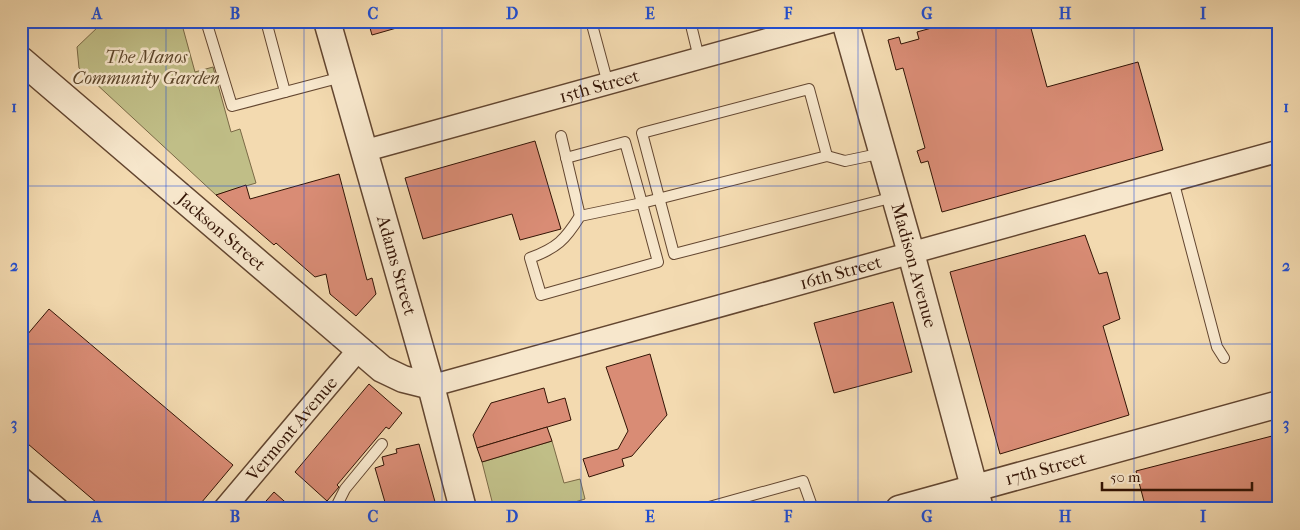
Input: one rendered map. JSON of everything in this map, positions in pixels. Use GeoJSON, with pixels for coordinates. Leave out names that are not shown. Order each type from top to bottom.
{"type":"FeatureCollection","features":[{"type":"Feature","properties":{"kind":"street","name":"Adams Street"},"geometry":{"type":"LineString","coordinates":[[327,21],[431,386],[463,509]]}},
{"type":"Feature","properties":{"kind":"street","name":"15th Street"},"geometry":{"type":"LineString","coordinates":[[364,151],[834,21]]}},
{"type":"Feature","properties":{"kind":"street","name":"Madison Avenue"},"geometry":{"type":"LineString","coordinates":[[845,21],[978,499]]}},
{"type":"Feature","properties":{"kind":"street","name":"Jackson Street"},"geometry":{"type":"LineString","coordinates":[[21,60],[382,369],[403,379],[431,386]]}},
{"type":"Feature","properties":{"kind":"street","name":"16th Street"},"geometry":{"type":"LineString","coordinates":[[431,386],[1279,151]]}},
{"type":"Feature","properties":{"kind":"street","name":"Vermont Avenue"},"geometry":{"type":"LineString","coordinates":[[224,509],[359,349]]}},
{"type":"Feature","properties":{"kind":"street","name":"17th Street"},"geometry":{"type":"LineString","coordinates":[[899,509],[978,499],[1279,404]]}},
{"type":"Feature","properties":{"kind":"street"},"geometry":{"type":"LineString","coordinates":[[21,478],[58,509]]}},
{"type":"Feature","properties":{"kind":"lane"},"geometry":{"type":"LineString","coordinates":[[206,21],[232,106],[343,76]]}},
{"type":"Feature","properties":{"kind":"lane"},"geometry":{"type":"LineString","coordinates":[[266,21],[285,92]]}},
{"type":"Feature","properties":{"kind":"lane"},"geometry":{"type":"LineString","coordinates":[[591,21],[608,84]]}},
{"type":"Feature","properties":{"kind":"lane"},"geometry":{"type":"LineString","coordinates":[[690,21],[699,58]]}},
{"type":"Feature","properties":{"kind":"lane"},"geometry":{"type":"LineString","coordinates":[[827,156],[809,89],[642,133],[674,254],[895,197]]}},
{"type":"Feature","properties":{"kind":"lane"},"geometry":{"type":"LineString","coordinates":[[560,136],[580,216]]}},
{"type":"Feature","properties":{"kind":"lane"},"geometry":{"type":"LineString","coordinates":[[566,158],[626,142],[642,203],[658,262],[541,295],[530,258],[559,244],[567,236],[580,216],[642,203],[827,156],[845,161],[883,153]]}},
{"type":"Feature","properties":{"kind":"lane"},"geometry":{"type":"LineString","coordinates":[[1173,180],[1217,347],[1224,358]]}},
{"type":"Feature","properties":{"kind":"lane"},"geometry":{"type":"LineString","coordinates":[[335,509],[345,489],[382,444]]}},
{"type":"Feature","properties":{"kind":"lane"},"geometry":{"type":"LineString","coordinates":[[702,509],[803,482],[813,509]]}},
{"type":"Feature","properties":{"kind":"green space","name":"The Manos Community Garden"},"geometry":{"type":"Polygon","coordinates":[[[117,21],[181,21],[195,72],[213,67],[231,132],[240,129],[256,183],[216,195],[79,68],[77,47],[99,26],[117,21]]]}},
{"type":"Feature","properties":{"kind":"green space"},"geometry":{"type":"Polygon","coordinates":[[[552,441],[564,483],[580,479],[585,499],[551,509],[494,509],[482,462],[552,441]]]}},
{"type":"Feature","properties":{"kind":"building"},"geometry":{"type":"Polygon","coordinates":[[[368,21],[406,21],[407,25],[372,35],[368,21]]]}},
{"type":"Feature","properties":{"kind":"building"},"geometry":{"type":"Polygon","coordinates":[[[957,21],[1029,21],[1047,87],[1138,62],[1163,150],[942,212],[928,161],[921,163],[917,151],[925,148],[903,68],[896,70],[888,40],[899,37],[901,44],[919,39],[917,32],[957,21]]]}},
{"type":"Feature","properties":{"kind":"building"},"geometry":{"type":"Polygon","coordinates":[[[535,141],[561,229],[520,240],[512,214],[423,239],[405,178],[535,141]]]}},
{"type":"Feature","properties":{"kind":"building"},"geometry":{"type":"Polygon","coordinates":[[[339,174],[367,280],[372,278],[376,294],[356,316],[330,294],[326,274],[315,277],[276,243],[274,245],[216,195],[246,185],[250,199],[339,174]]]}},
{"type":"Feature","properties":{"kind":"building"},"geometry":{"type":"Polygon","coordinates":[[[1085,235],[1099,274],[1107,272],[1120,319],[1103,326],[1129,415],[1000,454],[950,272],[1085,235]]]}},
{"type":"Feature","properties":{"kind":"building"},"geometry":{"type":"Polygon","coordinates":[[[893,302],[912,372],[834,393],[814,323],[893,302]]]}},
{"type":"Feature","properties":{"kind":"building"},"geometry":{"type":"Polygon","coordinates":[[[49,309],[233,465],[196,509],[104,509],[21,438],[21,342],[49,309]]]}},
{"type":"Feature","properties":{"kind":"building"},"geometry":{"type":"Polygon","coordinates":[[[650,354],[667,415],[632,456],[622,459],[624,466],[589,477],[583,459],[618,449],[628,431],[606,367],[650,354]]]}},
{"type":"Feature","properties":{"kind":"building"},"geometry":{"type":"Polygon","coordinates":[[[369,384],[402,413],[389,429],[386,427],[337,485],[339,487],[327,501],[295,472],[369,384]]]}},
{"type":"Feature","properties":{"kind":"building"},"geometry":{"type":"Polygon","coordinates":[[[544,388],[548,403],[565,398],[571,420],[477,448],[473,435],[491,403],[544,388]]]}},
{"type":"Feature","properties":{"kind":"building"},"geometry":{"type":"Polygon","coordinates":[[[547,427],[552,441],[482,462],[477,448],[547,427]]]}},
{"type":"Feature","properties":{"kind":"building"},"geometry":{"type":"Polygon","coordinates":[[[1276,435],[1279,445],[1279,509],[1146,509],[1136,471],[1276,435]]]}},
{"type":"Feature","properties":{"kind":"building"},"geometry":{"type":"Polygon","coordinates":[[[419,444],[437,509],[387,509],[375,468],[384,465],[382,457],[397,453],[396,449],[419,444]]]}},
{"type":"Feature","properties":{"kind":"building"},"geometry":{"type":"Polygon","coordinates":[[[274,492],[293,509],[259,509],[274,492]]]}}]}
